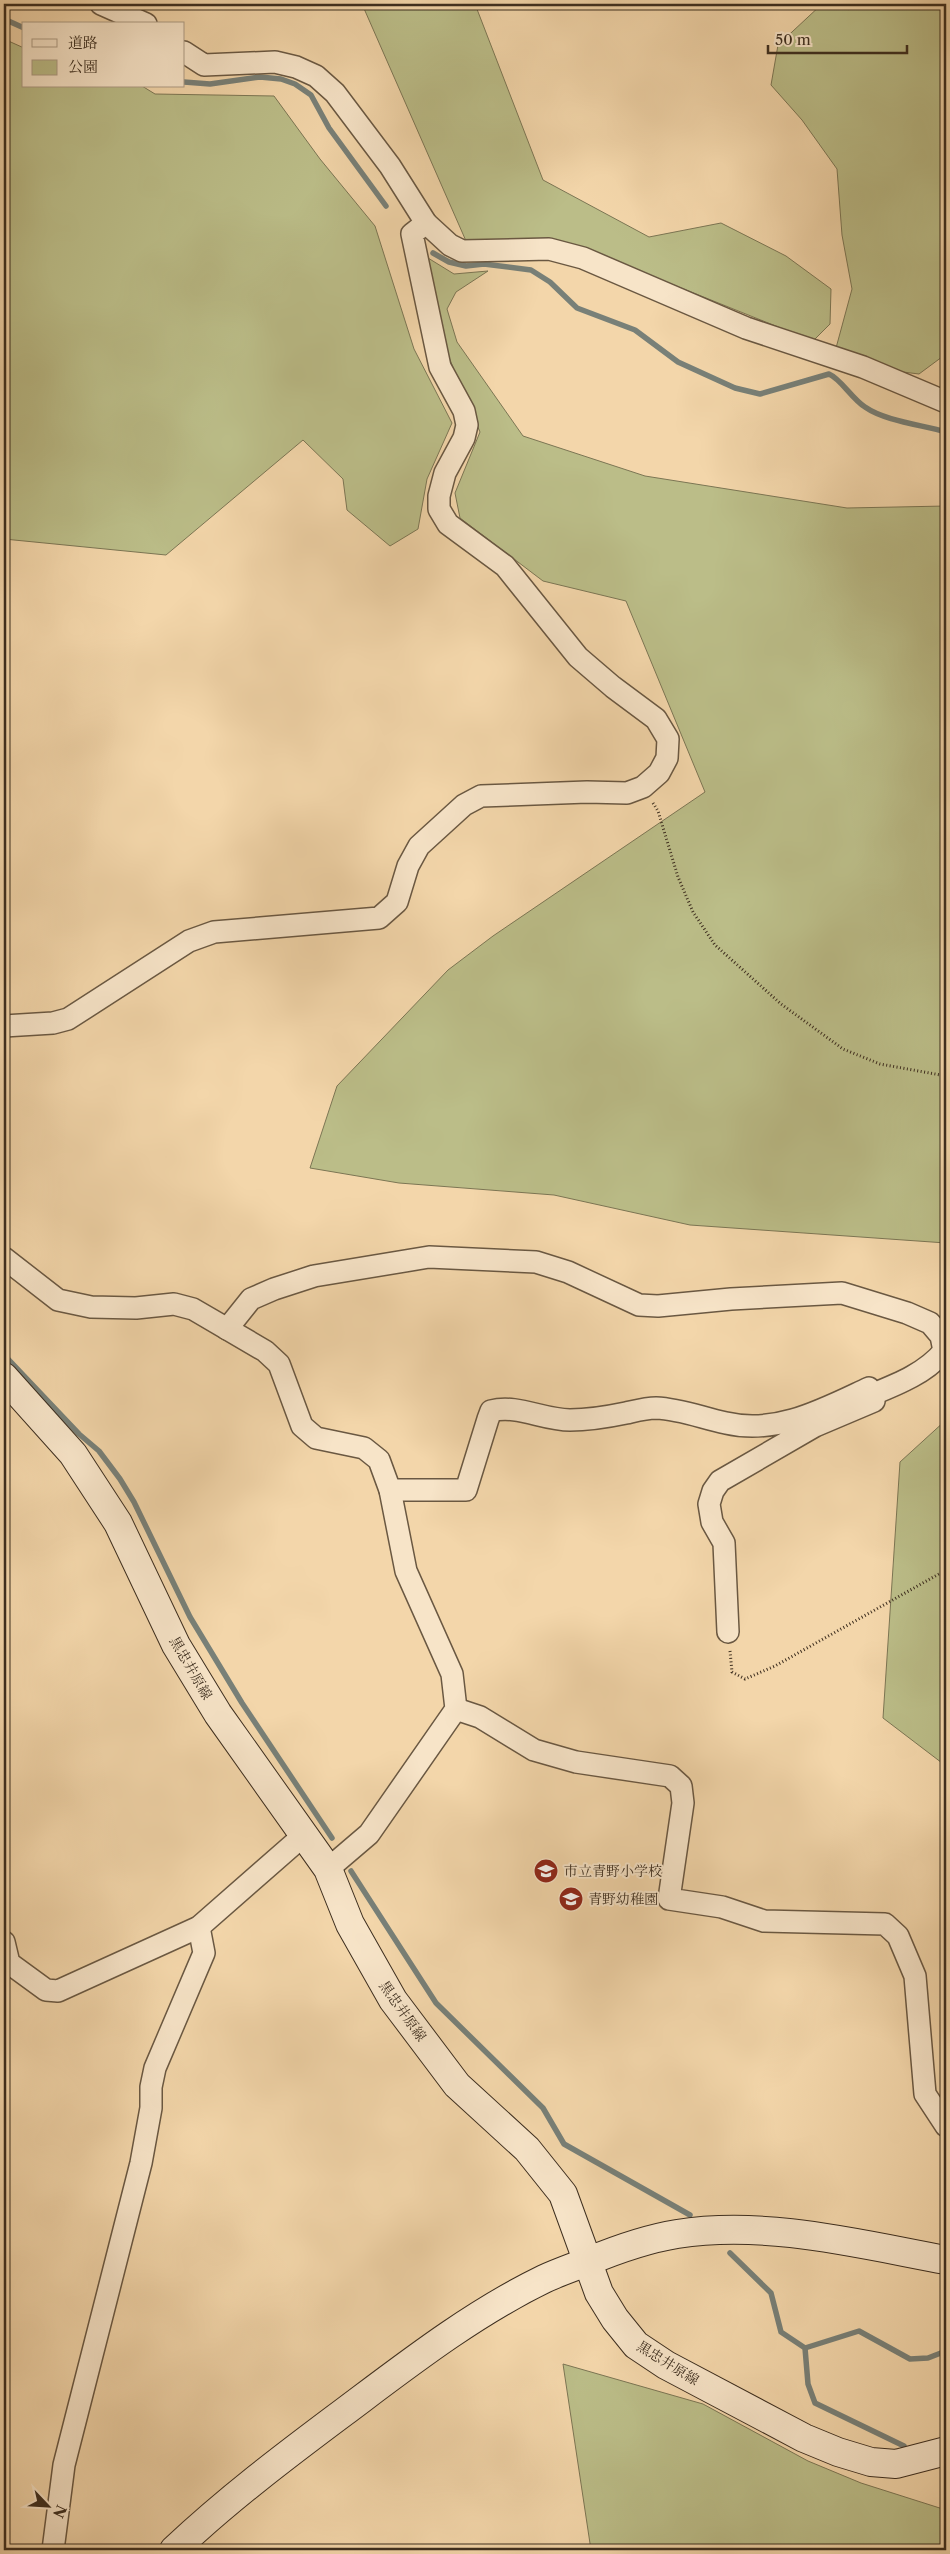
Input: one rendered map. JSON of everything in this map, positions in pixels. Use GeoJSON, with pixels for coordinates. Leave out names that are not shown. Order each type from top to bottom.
{"type":"FeatureCollection","features":[{"type":"Feature","properties":{"kind":"main road","name":"黒忠井原線"},"geometry":{"type":"LineString","coordinates":[[4,1377],[21,1394],[78,1462],[118,1524],[176,1645],[218,1714],[328,1869],[350,1924],[393,2000],[457,2085],[527,2149],[563,2194],[589,2261],[599,2293],[615,2319],[636,2345],[666,2365],[804,2438],[847,2454],[871,2462],[896,2464],[946,2451]]}},
{"type":"Feature","properties":{"kind":"main road"},"geometry":{"type":"LineString","coordinates":[[174,2550],[211,2515],[256,2480],[408,2364],[482,2313],[545,2278],[626,2245],[678,2234],[742,2230],[825,2238],[946,2260]]}},
{"type":"Feature","properties":{"kind":"street"},"geometry":{"type":"LineString","coordinates":[[101,4],[142,22]]}},
{"type":"Feature","properties":{"kind":"street"},"geometry":{"type":"LineString","coordinates":[[185,53],[204,64],[275,62],[296,67],[316,76],[335,93],[390,166],[426,223],[450,245],[462,251],[549,250],[583,258],[746,328],[862,367],[946,402]]}},
{"type":"Feature","properties":{"kind":"street"},"geometry":{"type":"LineString","coordinates":[[4,1026],[53,1023],[68,1019],[189,941],[214,932],[379,918],[397,902],[408,866],[419,846],[464,805],[481,796],[587,792],[627,793],[643,788],[659,773],[667,758],[668,739],[656,719],[613,687],[578,657],[505,566],[448,524],[440,509],[439,496],[445,473],[464,438],[467,425],[464,410],[440,367],[412,234],[426,223]]}},
{"type":"Feature","properties":{"kind":"street"},"geometry":{"type":"LineString","coordinates":[[227,1329],[251,1298],[274,1289],[314,1276],[429,1257],[536,1262],[568,1272],[639,1305],[658,1306],[731,1299],[842,1293],[907,1313],[930,1323],[941,1336],[944,1351],[935,1362],[902,1382],[871,1395]]}},
{"type":"Feature","properties":{"kind":"street"},"geometry":{"type":"LineString","coordinates":[[4,1258],[58,1300],[91,1307],[136,1308],[174,1304],[193,1309],[265,1351],[279,1364],[302,1426],[316,1438],[364,1448],[379,1460],[390,1490],[406,1571],[452,1674],[456,1709],[369,1834],[328,1869]]}},
{"type":"Feature","properties":{"kind":"street"},"geometry":{"type":"LineString","coordinates":[[390,1490],[466,1490],[491,1411],[502,1408],[568,1420],[602,1418],[653,1408],[682,1410],[726,1423],[750,1427],[773,1426],[817,1412],[870,1388],[874,1401],[815,1426],[720,1481],[713,1491],[708,1504],[712,1522],[724,1544],[728,1632]]}},
{"type":"Feature","properties":{"kind":"street"},"geometry":{"type":"LineString","coordinates":[[456,1709],[480,1717],[534,1750],[576,1762],[670,1776],[681,1786],[683,1803],[669,1898],[722,1907],[764,1921],[885,1924],[898,1936],[915,1976],[925,2094],[946,2126]]}},
{"type":"Feature","properties":{"kind":"street"},"geometry":{"type":"LineString","coordinates":[[4,1942],[9,1963],[46,1990],[58,1991],[199,1928],[304,1836]]}},
{"type":"Feature","properties":{"kind":"street"},"geometry":{"type":"LineString","coordinates":[[53,2550],[64,2466],[141,2163],[151,2108],[155,2068],[204,1953],[199,1928]]}},
{"type":"Feature","properties":{"kind":"path"},"geometry":{"type":"LineString","coordinates":[[643,788],[658,811],[678,877],[693,912],[715,945],[781,1004],[842,1049],[880,1064],[946,1076]]}},
{"type":"Feature","properties":{"kind":"path"},"geometry":{"type":"LineString","coordinates":[[728,1632],[732,1672],[745,1679],[775,1666],[946,1570]]}},
{"type":"Feature","properties":{"kind":"green space"},"geometry":{"type":"Polygon","coordinates":[[[362,4],[475,4],[543,180],[649,237],[721,223],[786,256],[831,289],[830,324],[813,341],[589,251],[466,241],[362,4]]]}},
{"type":"Feature","properties":{"kind":"green space"},"geometry":{"type":"Polygon","coordinates":[[[822,4],[842,4],[849,10],[853,4],[946,4],[946,354],[919,374],[887,370],[836,348],[852,289],[842,235],[837,169],[802,120],[771,85],[778,45],[822,4]]]}},
{"type":"Feature","properties":{"kind":"green space"},"geometry":{"type":"Polygon","coordinates":[[[4,39],[22,47],[22,88],[145,88],[155,94],[274,96],[320,159],[375,226],[414,349],[452,423],[427,479],[418,529],[390,546],[347,510],[343,479],[303,440],[166,555],[4,539],[4,39]]]}},
{"type":"Feature","properties":{"kind":"green space"},"geometry":{"type":"Polygon","coordinates":[[[428,258],[454,274],[488,271],[456,292],[447,309],[457,342],[523,436],[645,476],[847,508],[946,506],[946,1243],[690,1225],[554,1195],[399,1183],[310,1168],[337,1086],[448,970],[493,936],[705,792],[626,601],[543,581],[460,518],[455,493],[480,432],[445,348],[428,258]]]}},
{"type":"Feature","properties":{"kind":"green space"},"geometry":{"type":"Polygon","coordinates":[[[946,1420],[946,1766],[883,1718],[900,1462],[946,1420]]]}},
{"type":"Feature","properties":{"kind":"green space"},"geometry":{"type":"Polygon","coordinates":[[[563,2364],[703,2404],[808,2461],[861,2483],[946,2510],[946,2550],[591,2550],[563,2364]]]}},
{"type":"Feature","properties":{"kind":"waterway"},"geometry":{"type":"LineString","coordinates":[[4,19],[22,27]]}},
{"type":"Feature","properties":{"kind":"waterway"},"geometry":{"type":"LineString","coordinates":[[185,82],[210,84],[260,77],[281,79],[295,84],[311,95],[329,128],[386,206]]}},
{"type":"Feature","properties":{"kind":"waterway"},"geometry":{"type":"LineString","coordinates":[[433,253],[449,262],[466,266],[484,264],[531,270],[550,282],[577,308],[635,330],[678,362],[735,388],[760,394],[829,374],[838,380],[860,403],[873,412],[946,432]]}},
{"type":"Feature","properties":{"kind":"waterway"},"geometry":{"type":"LineString","coordinates":[[4,1355],[79,1434],[99,1451],[120,1479],[134,1502],[190,1617],[242,1703],[332,1838]]}},
{"type":"Feature","properties":{"kind":"waterway"},"geometry":{"type":"LineString","coordinates":[[351,1871],[436,2003],[543,2108],[564,2144],[690,2215]]}},
{"type":"Feature","properties":{"kind":"waterway"},"geometry":{"type":"LineString","coordinates":[[730,2253],[771,2293],[781,2332],[805,2348],[808,2384],[815,2403],[904,2446]]}},
{"type":"Feature","properties":{"kind":"waterway"},"geometry":{"type":"LineString","coordinates":[[805,2348],[859,2331],[910,2359],[928,2358],[946,2351]]}},
{"type":"Feature","properties":{"kind":"place","name":"市立青野小学校"},"geometry":{"type":"Point","coordinates":[546,1871]}},
{"type":"Feature","properties":{"kind":"place","name":"青野幼稚園"},"geometry":{"type":"Point","coordinates":[571,1899]}}]}
